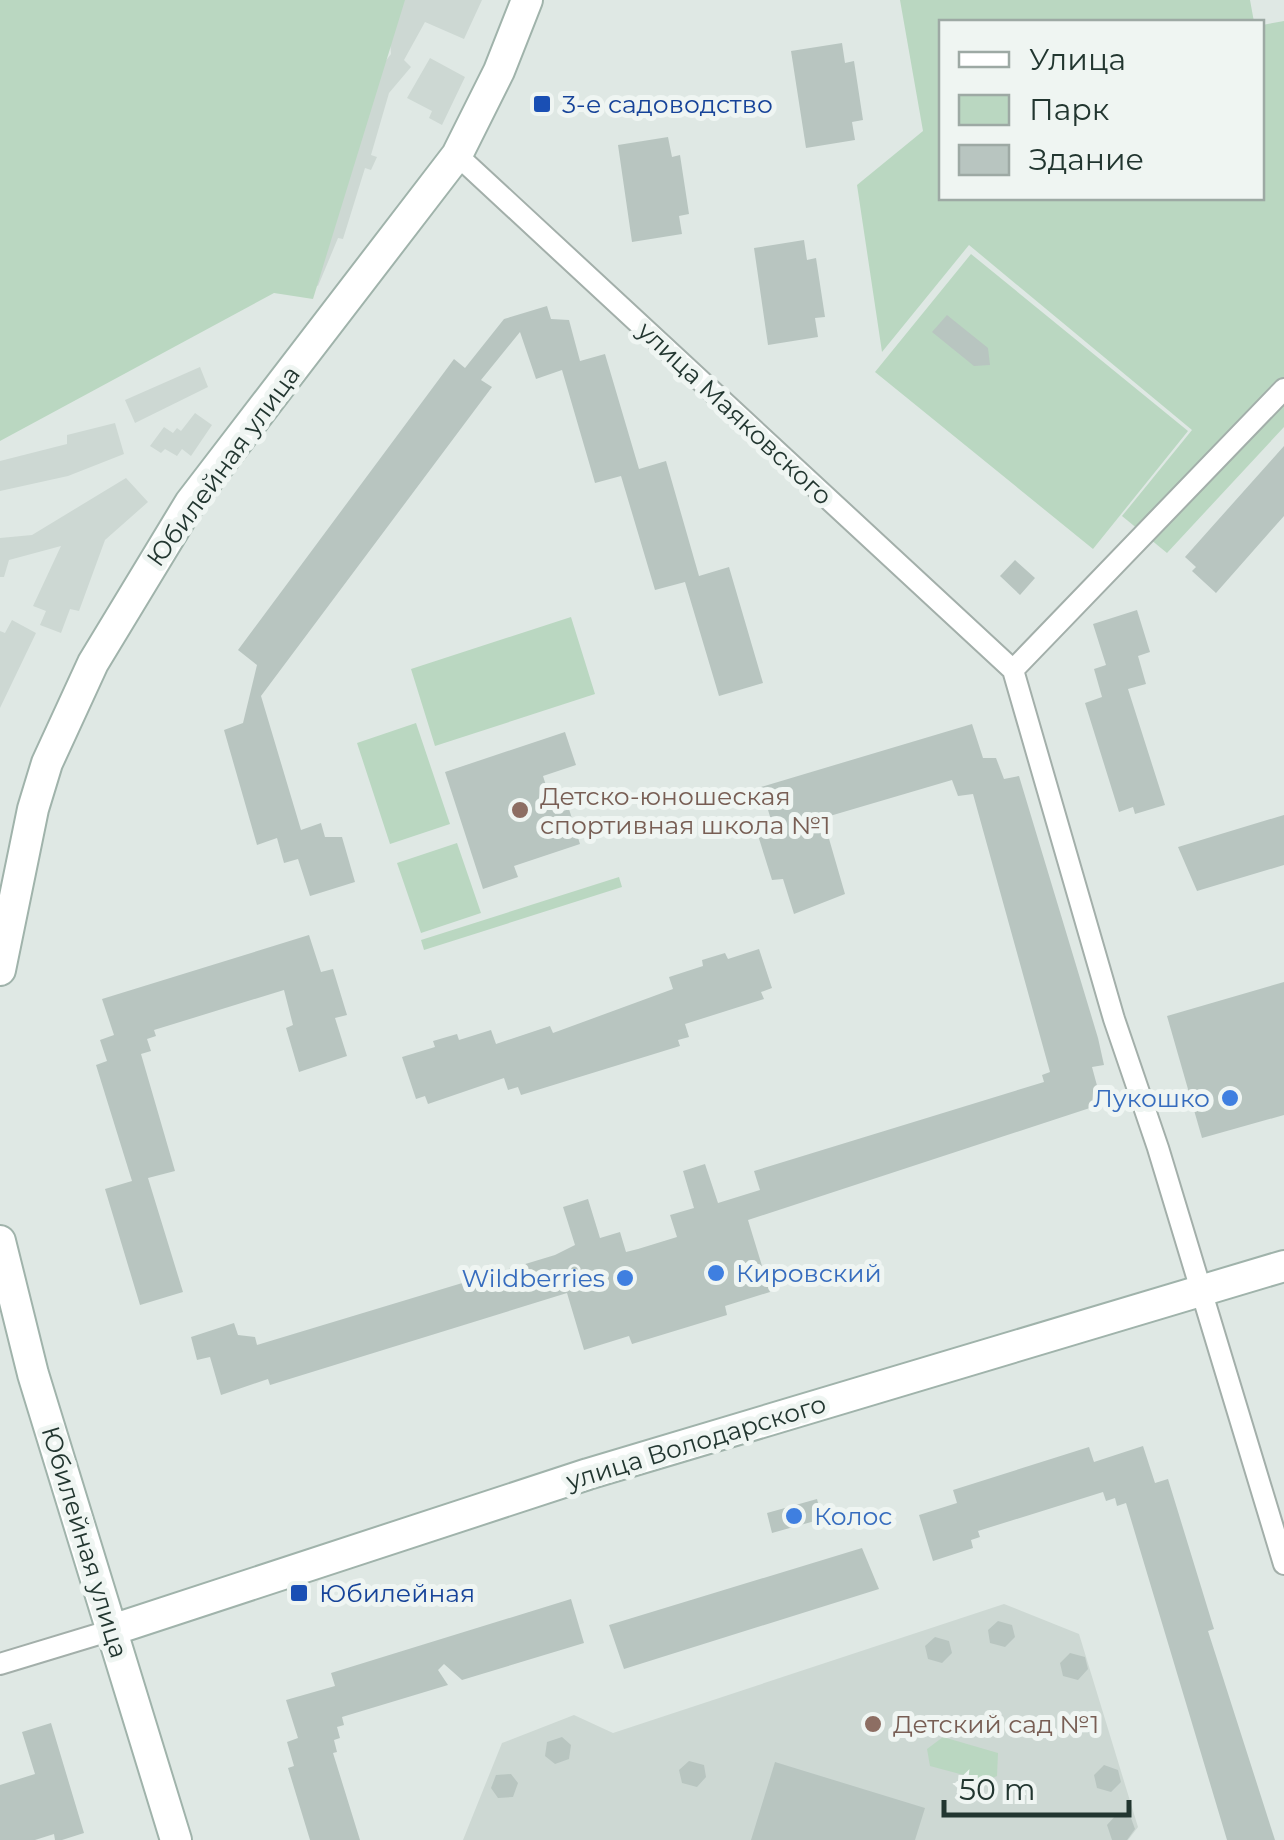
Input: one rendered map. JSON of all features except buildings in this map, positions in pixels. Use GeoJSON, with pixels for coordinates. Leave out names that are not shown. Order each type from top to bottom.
{"type":"FeatureCollection","features":[{"type":"Feature","properties":{"kind":"street","name":"Юбилейная улица"},"geometry":{"type":"LineString","coordinates":[[0,970],[3,926],[47,763],[93,663],[144,572],[190,502],[457,155],[499,71],[527,0]]}},
{"type":"Feature","properties":{"kind":"street","name":"улица Маяковского"},"geometry":{"type":"LineString","coordinates":[[457,155],[1013,670]]}},
{"type":"Feature","properties":{"kind":"street"},"geometry":{"type":"LineString","coordinates":[[1284,389],[1013,670],[1114,1020],[1284,1564]]}},
{"type":"Feature","properties":{"kind":"street","name":"Юбилейная улица"},"geometry":{"type":"LineString","coordinates":[[0,1241],[3,1280],[176,1840]]}},
{"type":"Feature","properties":{"kind":"street","name":"улица Володарского"},"geometry":{"type":"LineString","coordinates":[[112,1630],[588,1474],[1284,1266]]}},
{"type":"Feature","properties":{"kind":"street"},"geometry":{"type":"LineString","coordinates":[[0,1664],[112,1630]]}},
{"type":"Feature","properties":{"kind":"shaded area"},"geometry":{"type":"Polygon","coordinates":[[[400,0],[482,0],[464,39],[425,22],[404,60],[411,67],[389,93],[371,155],[377,157],[371,170],[365,168],[343,239],[338,238],[318,286],[306,281],[371,80],[391,54],[389,28],[400,0]]]}},
{"type":"Feature","properties":{"kind":"shaded area"},"geometry":{"type":"Polygon","coordinates":[[[430,58],[465,77],[442,125],[429,118],[432,111],[407,98],[430,58]]]}},
{"type":"Feature","properties":{"kind":"shaded area"},"geometry":{"type":"Polygon","coordinates":[[[200,367],[208,387],[135,423],[125,400],[200,367]]]}},
{"type":"Feature","properties":{"kind":"shaded area"},"geometry":{"type":"Polygon","coordinates":[[[195,413],[212,425],[191,456],[182,449],[177,456],[150,446],[164,427],[173,433],[177,428],[181,431],[195,413]]]}},
{"type":"Feature","properties":{"kind":"shaded area"},"geometry":{"type":"Polygon","coordinates":[[[115,423],[124,454],[68,476],[0,491],[0,461],[67,444],[67,435],[115,423]]]}},
{"type":"Feature","properties":{"kind":"shaded area"},"geometry":{"type":"Polygon","coordinates":[[[126,478],[148,502],[105,540],[79,611],[70,609],[61,633],[40,625],[46,611],[33,606],[61,546],[9,560],[4,577],[0,577],[0,538],[32,535],[126,478]]]}},
{"type":"Feature","properties":{"kind":"shaded area"},"geometry":{"type":"Polygon","coordinates":[[[12,620],[36,633],[0,708],[0,631],[5,633],[12,620]]]}},
{"type":"Feature","properties":{"kind":"shaded area","name":"Детский сад №1"},"geometry":{"type":"Polygon","coordinates":[[[1004,1604],[1079,1634],[1138,1827],[1128,1840],[463,1840],[502,1743],[574,1715],[613,1733],[1004,1604]]]}},
{"type":"Feature","properties":{"kind":"green space"},"geometry":{"type":"Polygon","coordinates":[[[0,0],[405,0],[313,299],[274,293],[0,441],[0,0]]]}},
{"type":"Feature","properties":{"kind":"green space"},"geometry":{"type":"Polygon","coordinates":[[[900,0],[1250,0],[1254,20],[939,20],[939,200],[1264,200],[1264,25],[1284,21],[1284,427],[1167,553],[1122,516],[1192,430],[969,245],[882,352],[857,185],[923,131],[900,0]]]}},
{"type":"Feature","properties":{"kind":"green space"},"geometry":{"type":"Polygon","coordinates":[[[971,254],[1188,431],[1093,549],[875,372],[971,254]]]}},
{"type":"Feature","properties":{"kind":"green space"},"geometry":{"type":"Polygon","coordinates":[[[571,617],[595,694],[435,746],[411,669],[571,617]]]}},
{"type":"Feature","properties":{"kind":"green space"},"geometry":{"type":"Polygon","coordinates":[[[416,723],[450,824],[390,844],[357,743],[416,723]]]}},
{"type":"Feature","properties":{"kind":"green space"},"geometry":{"type":"Polygon","coordinates":[[[457,843],[481,913],[421,933],[397,863],[457,843]]]}},
{"type":"Feature","properties":{"kind":"green space"},"geometry":{"type":"Polygon","coordinates":[[[619,877],[622,887],[424,950],[421,940],[619,877]]]}},
{"type":"Feature","properties":{"kind":"green space"},"geometry":{"type":"Polygon","coordinates":[[[943,1737],[998,1753],[997,1776],[986,1781],[930,1766],[927,1749],[943,1737]]]}},
{"type":"Feature","properties":{"kind":"place","name":"3-е садоводство"},"geometry":{"type":"Point","coordinates":[542,104]}},
{"type":"Feature","properties":{"kind":"place","name":"Детско-юношеская спортивная школа №1"},"geometry":{"type":"Point","coordinates":[520,810]}},
{"type":"Feature","properties":{"kind":"place","name":"Лукошко"},"geometry":{"type":"Point","coordinates":[1230,1098]}},
{"type":"Feature","properties":{"kind":"place","name":"Кировский"},"geometry":{"type":"Point","coordinates":[716,1273]}},
{"type":"Feature","properties":{"kind":"place","name":"Wildberries"},"geometry":{"type":"Point","coordinates":[625,1278]}},
{"type":"Feature","properties":{"kind":"place","name":"Колос"},"geometry":{"type":"Point","coordinates":[794,1516]}},
{"type":"Feature","properties":{"kind":"place","name":"Юбилейная"},"geometry":{"type":"Point","coordinates":[299,1593]}},
{"type":"Feature","properties":{"kind":"place","name":"Детский сад №1"},"geometry":{"type":"Point","coordinates":[873,1724]}}]}
